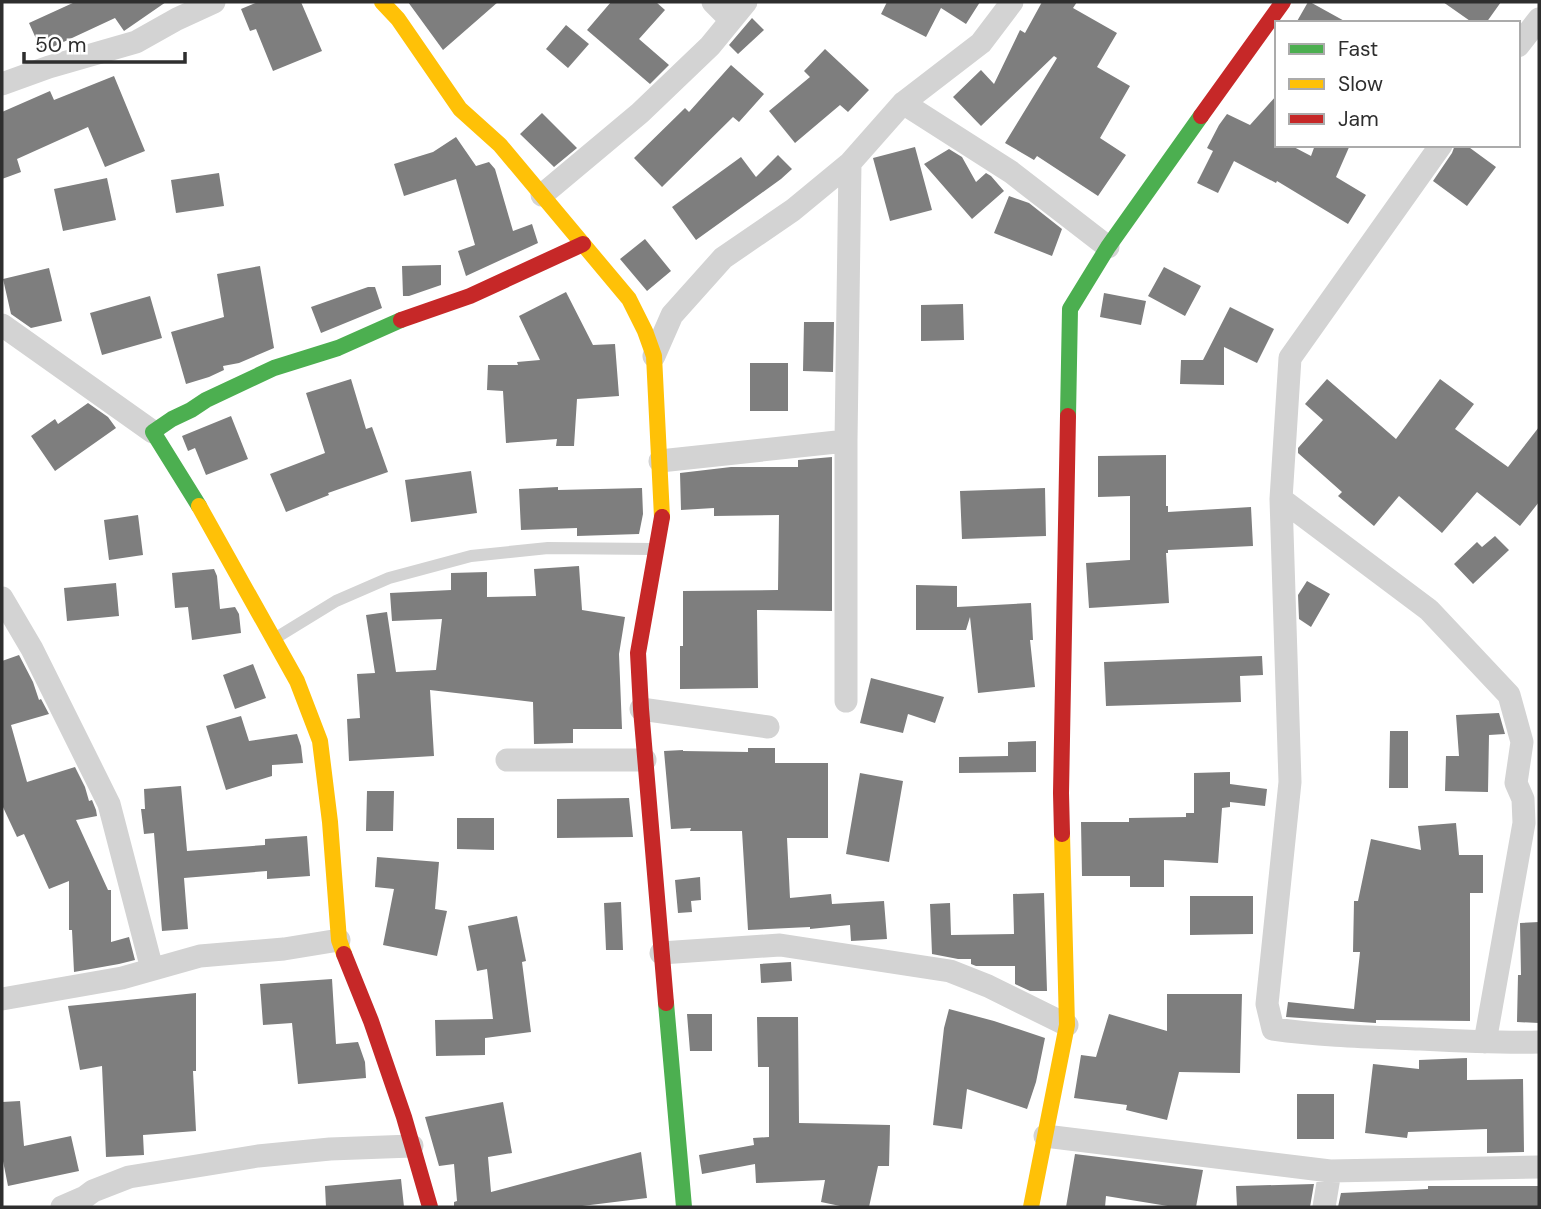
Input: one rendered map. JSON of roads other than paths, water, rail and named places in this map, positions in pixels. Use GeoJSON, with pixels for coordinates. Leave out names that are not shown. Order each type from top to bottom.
{"type":"FeatureCollection","features":[{"type":"Feature","properties":{"kind":"street"},"geometry":{"type":"LineString","coordinates":[[2,84],[136,41],[171,10],[214,2]]}},
{"type":"Feature","properties":{"kind":"street"},"geometry":{"type":"LineString","coordinates":[[382,2],[398,19],[460,109],[500,145],[629,299],[654,356],[662,515],[638,653],[640,709],[684,1207]]}},
{"type":"Feature","properties":{"kind":"street"},"geometry":{"type":"LineString","coordinates":[[713,2],[732,20]]}},
{"type":"Feature","properties":{"kind":"street"},"geometry":{"type":"LineString","coordinates":[[542,195],[640,113],[710,46],[746,2]]}},
{"type":"Feature","properties":{"kind":"street"},"geometry":{"type":"LineString","coordinates":[[654,356],[673,314],[723,258],[793,210],[850,163],[903,103],[981,43],[1012,2]]}},
{"type":"Feature","properties":{"kind":"street"},"geometry":{"type":"LineString","coordinates":[[1276,21],[1283,2]]}},
{"type":"Feature","properties":{"kind":"street"},"geometry":{"type":"LineString","coordinates":[[1520,43],[1539,19]]}},
{"type":"Feature","properties":{"kind":"street"},"geometry":{"type":"LineString","coordinates":[[1031,1207],[1067,1025],[1061,793],[1070,309],[1108,247],[1273,28]]}},
{"type":"Feature","properties":{"kind":"street"},"geometry":{"type":"LineString","coordinates":[[903,103],[1011,172],[1108,247]]}},
{"type":"Feature","properties":{"kind":"street"},"geometry":{"type":"LineString","coordinates":[[1431,148],[1290,358],[1281,499],[1290,782],[1267,1004],[1273,1029],[1355,1037],[1539,1042]]}},
{"type":"Feature","properties":{"kind":"street"},"geometry":{"type":"LineString","coordinates":[[846,701],[850,163]]}},
{"type":"Feature","properties":{"kind":"street"},"geometry":{"type":"LineString","coordinates":[[153,432],[206,400],[274,368],[338,348],[424,311],[470,296],[583,244]]}},
{"type":"Feature","properties":{"kind":"street"},"geometry":{"type":"LineString","coordinates":[[2,325],[153,432],[180,472],[297,681],[320,741],[330,822],[339,940],[404,1116],[430,1207]]}},
{"type":"Feature","properties":{"kind":"street"},"geometry":{"type":"LineString","coordinates":[[660,461],[846,441]]}},
{"type":"Feature","properties":{"kind":"street"},"geometry":{"type":"LineString","coordinates":[[1281,499],[1429,610],[1508,695],[1522,742],[1516,783],[1523,799],[1524,823],[1485,1042]]}},
{"type":"Feature","properties":{"kind":"street"},"geometry":{"type":"LineString","coordinates":[[2,598],[32,649],[109,804],[152,969]]}},
{"type":"Feature","properties":{"kind":"street"},"geometry":{"type":"LineString","coordinates":[[640,709],[768,727]]}},
{"type":"Feature","properties":{"kind":"street"},"geometry":{"type":"LineString","coordinates":[[507,760],[645,760]]}},
{"type":"Feature","properties":{"kind":"street"},"geometry":{"type":"LineString","coordinates":[[2,999],[122,978],[200,956],[284,949],[339,940]]}},
{"type":"Feature","properties":{"kind":"street"},"geometry":{"type":"LineString","coordinates":[[661,953],[780,945],[950,971],[988,986],[1067,1025]]}},
{"type":"Feature","properties":{"kind":"street"},"geometry":{"type":"LineString","coordinates":[[1045,1136],[1329,1171],[1539,1167]]}},
{"type":"Feature","properties":{"kind":"street"},"geometry":{"type":"LineString","coordinates":[[62,1207],[85,1202],[93,1191],[129,1177],[258,1156],[330,1149],[412,1146]]}},
{"type":"Feature","properties":{"kind":"street"},"geometry":{"type":"LineString","coordinates":[[1324,1207],[1329,1171]]}},
{"type":"Feature","properties":{"kind":"lane"},"geometry":{"type":"LineString","coordinates":[[274,639],[336,601],[389,578],[471,556],[548,548],[656,549]]}}]}
